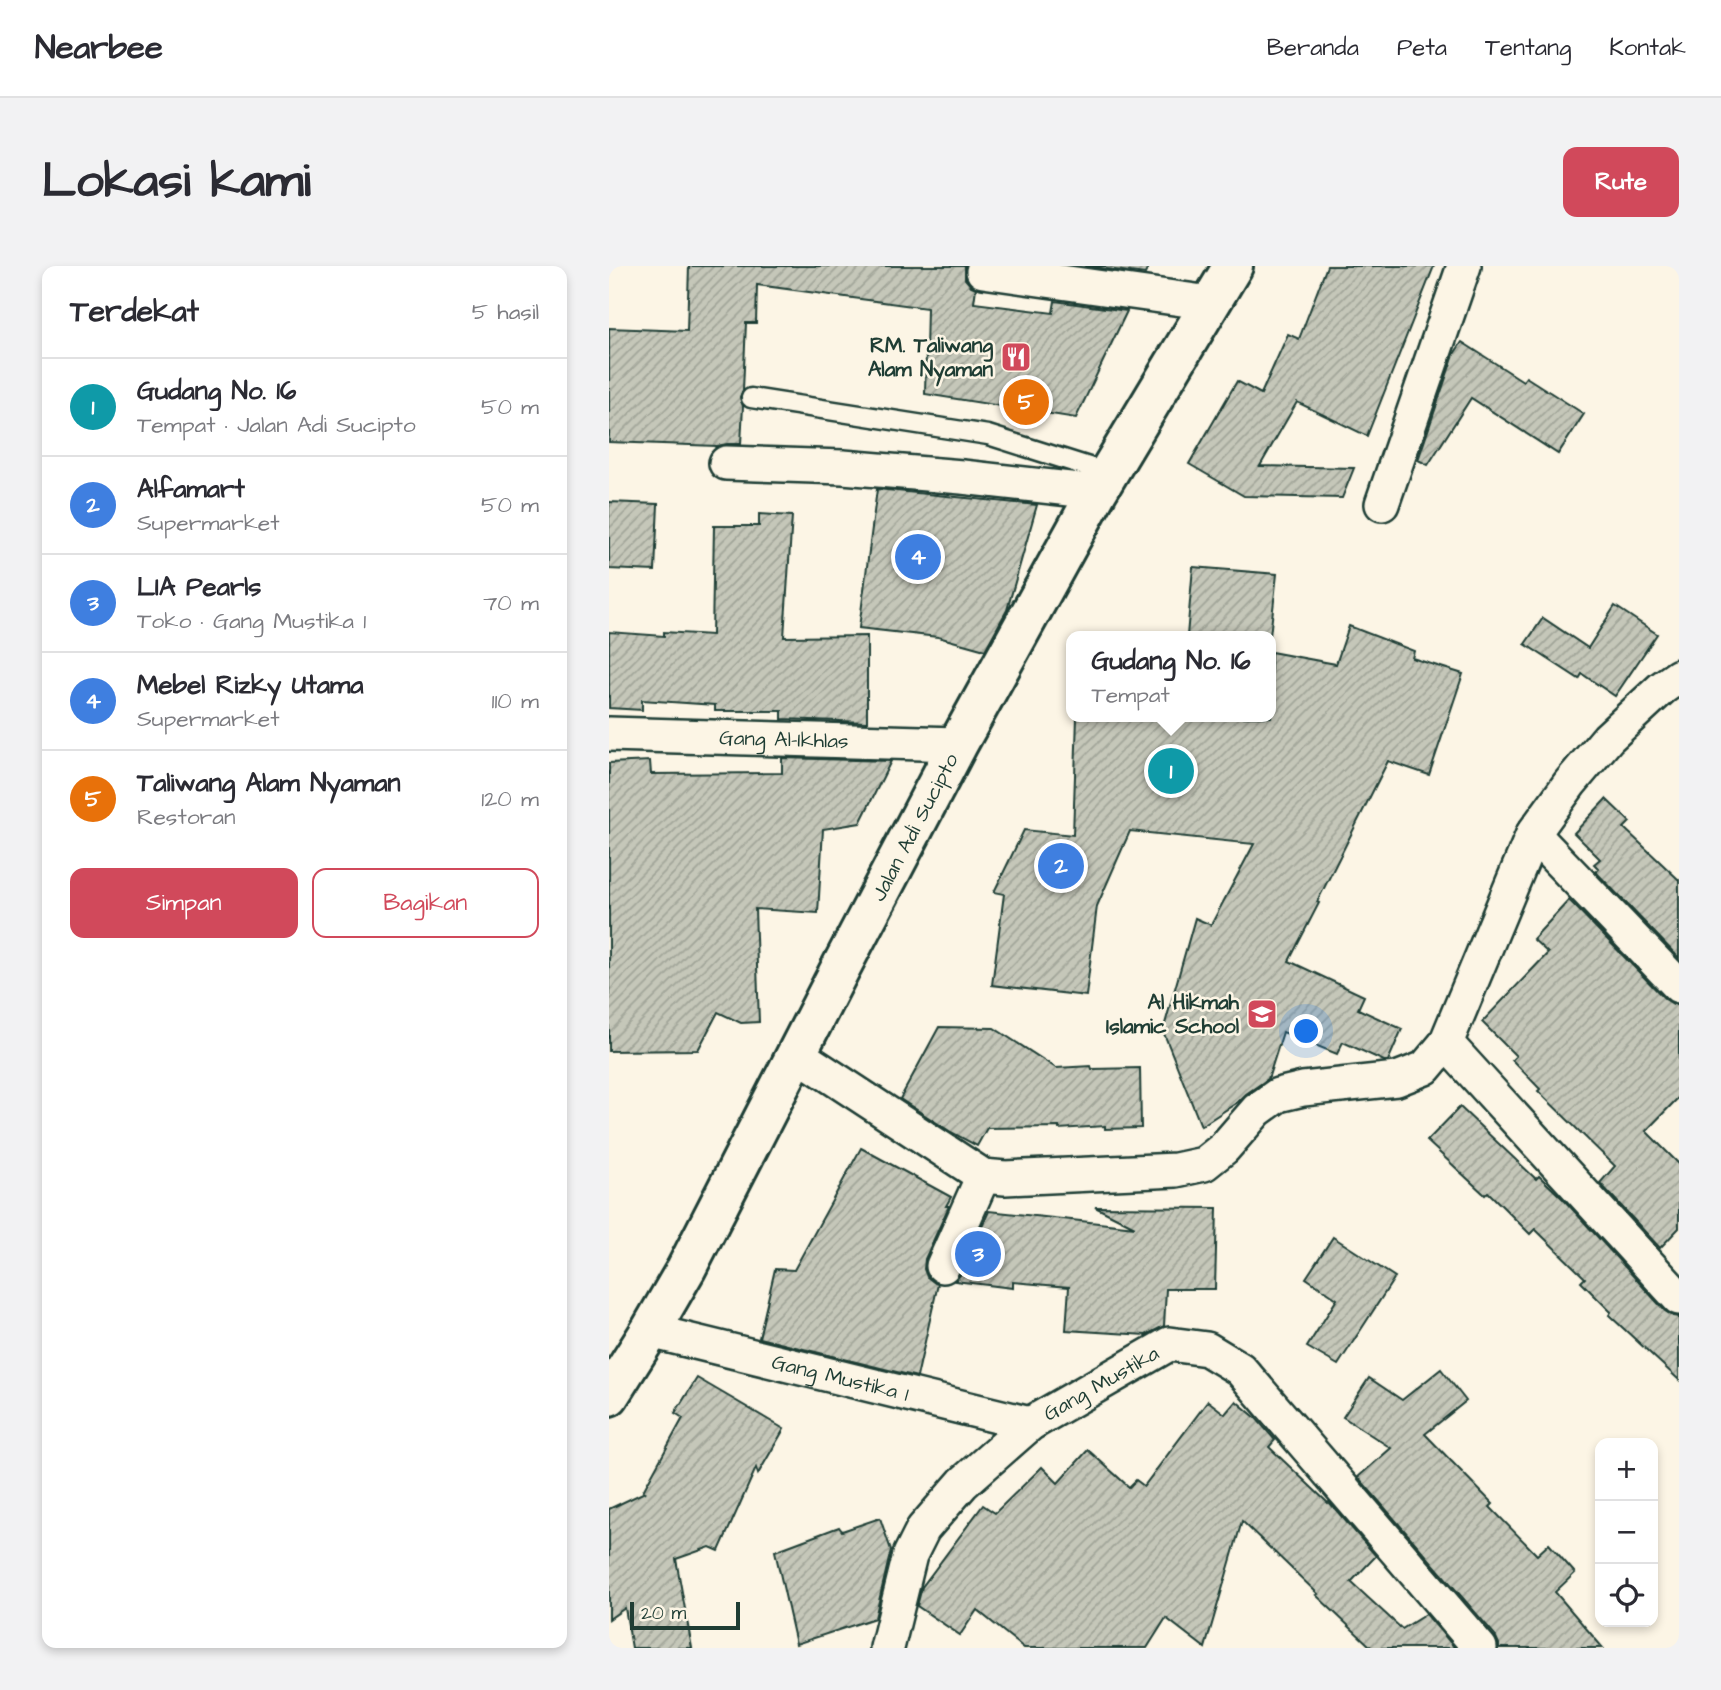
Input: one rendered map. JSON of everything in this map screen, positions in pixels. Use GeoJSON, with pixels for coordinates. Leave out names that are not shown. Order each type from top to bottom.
{"type":"FeatureCollection","features":[{"type":"Feature","properties":{"kind":"highway","name":"Jalan Adi Sucipto"},"geometry":{"type":"LineString","coordinates":[[609,1396],[686,1269],[958,744],[1103,483],[1233,266]]}},
{"type":"Feature","properties":{"kind":"street"},"geometry":{"type":"LineString","coordinates":[[1382,504],[1464,266]]}},
{"type":"Feature","properties":{"kind":"street"},"geometry":{"type":"LineString","coordinates":[[983,271],[1210,303]]}},
{"type":"Feature","properties":{"kind":"street"},"geometry":{"type":"LineString","coordinates":[[726,463],[843,467],[962,477],[1103,483]]}},
{"type":"Feature","properties":{"kind":"street"},"geometry":{"type":"LineString","coordinates":[[797,1054],[983,1176],[1006,1178],[1175,1170],[1203,1164],[1224,1148],[1257,1110],[1278,1095],[1303,1088],[1398,1079],[1425,1068],[1446,1044],[1533,834],[1570,783],[1608,738],[1673,690]]}},
{"type":"Feature","properties":{"kind":"street","name":"Gang Al-Ikhlas"},"geometry":{"type":"LineString","coordinates":[[609,734],[958,744]]}},
{"type":"Feature","properties":{"kind":"street"},"geometry":{"type":"LineString","coordinates":[[1533,834],[1679,986]]}},
{"type":"Feature","properties":{"kind":"street"},"geometry":{"type":"LineString","coordinates":[[1446,1044],[1679,1298]]}},
{"type":"Feature","properties":{"kind":"street"},"geometry":{"type":"LineString","coordinates":[[943,1266],[983,1176]]}},
{"type":"Feature","properties":{"kind":"street","name":"Gang Mustika 1"},"geometry":{"type":"LineString","coordinates":[[650,1331],[1030,1424]]}},
{"type":"Feature","properties":{"kind":"street","name":"Gang Mustika"},"geometry":{"type":"LineString","coordinates":[[887,1648],[910,1555],[923,1529],[963,1483],[1030,1424],[1169,1344],[1207,1349],[1240,1369],[1480,1648]]}},
{"type":"Feature","properties":{"kind":"lane"},"geometry":{"type":"LineString","coordinates":[[751,398],[988,435],[1103,483]]}},
{"type":"Feature","properties":{"kind":"building"},"geometry":{"type":"Polygon","coordinates":[[[689,266],[965,266],[965,279],[976,288],[974,303],[1053,313],[1055,301],[1127,311],[1076,418],[925,394],[927,308],[757,285],[756,323],[746,323],[743,390],[740,397],[743,406],[741,444],[717,446],[609,442],[609,328],[687,331],[689,266]]]}},
{"type":"Feature","properties":{"kind":"building"},"geometry":{"type":"Polygon","coordinates":[[[1085,266],[1149,266],[1145,274],[1085,266]]]}},
{"type":"Feature","properties":{"kind":"building"},"geometry":{"type":"Polygon","coordinates":[[[1327,266],[1434,266],[1367,436],[1297,402],[1260,466],[1354,468],[1342,498],[1244,496],[1189,464],[1237,381],[1261,394],[1288,334],[1299,339],[1327,266]]]}},
{"type":"Feature","properties":{"kind":"building"},"geometry":{"type":"Polygon","coordinates":[[[1462,342],[1523,381],[1526,377],[1584,414],[1558,454],[1471,398],[1428,465],[1418,460],[1454,354],[1462,342]]]}},
{"type":"Feature","properties":{"kind":"building"},"geometry":{"type":"Polygon","coordinates":[[[877,489],[1037,505],[1007,610],[985,650],[938,637],[859,628],[877,489]]]}},
{"type":"Feature","properties":{"kind":"building"},"geometry":{"type":"Polygon","coordinates":[[[609,502],[658,504],[655,571],[609,569],[609,502]]]}},
{"type":"Feature","properties":{"kind":"building"},"geometry":{"type":"Polygon","coordinates":[[[759,514],[792,516],[784,637],[867,636],[867,722],[782,719],[782,711],[715,711],[715,705],[642,700],[642,710],[609,708],[609,632],[664,636],[664,632],[712,635],[714,526],[759,526],[759,514]]]}},
{"type":"Feature","properties":{"kind":"building"},"geometry":{"type":"Polygon","coordinates":[[[1193,567],[1277,574],[1271,631],[1187,631],[1193,567]]]}},
{"type":"Feature","properties":{"kind":"building"},"geometry":{"type":"Polygon","coordinates":[[[1615,606],[1657,634],[1615,696],[1582,674],[1579,679],[1525,644],[1543,618],[1588,648],[1615,606]]]}},
{"type":"Feature","properties":{"kind":"building"},"geometry":{"type":"Polygon","coordinates":[[[1349,626],[1414,651],[1412,658],[1463,674],[1429,775],[1388,761],[1289,961],[1364,996],[1358,1009],[1402,1029],[1388,1061],[1343,1042],[1337,1054],[1283,1032],[1268,1079],[1201,1126],[1163,1031],[1195,918],[1211,925],[1254,844],[1130,831],[1097,906],[1086,996],[992,985],[1004,894],[994,892],[1024,830],[1073,835],[1077,722],[1276,722],[1276,653],[1336,664],[1349,626]]]}},
{"type":"Feature","properties":{"kind":"building"},"geometry":{"type":"Polygon","coordinates":[[[782,758],[891,761],[860,823],[823,829],[818,913],[755,909],[759,1022],[741,1023],[718,1012],[698,1050],[609,1051],[609,763],[650,761],[651,774],[782,773],[782,758]]]}},
{"type":"Feature","properties":{"kind":"building"},"geometry":{"type":"Polygon","coordinates":[[[1606,799],[1630,822],[1624,828],[1679,880],[1679,958],[1596,872],[1599,869],[1594,864],[1600,859],[1574,833],[1606,799]]]}},
{"type":"Feature","properties":{"kind":"building"},"geometry":{"type":"Polygon","coordinates":[[[1569,900],[1665,999],[1679,1005],[1679,1097],[1646,1131],[1679,1164],[1679,1228],[1660,1248],[1600,1183],[1615,1166],[1538,1091],[1540,1089],[1512,1060],[1516,1056],[1482,1022],[1548,953],[1533,939],[1569,900]]]}},
{"type":"Feature","properties":{"kind":"building"},"geometry":{"type":"Polygon","coordinates":[[[939,1027],[994,1028],[1056,1068],[1140,1068],[1141,1128],[987,1128],[977,1146],[900,1099],[939,1027]]]}},
{"type":"Feature","properties":{"kind":"building"},"geometry":{"type":"Polygon","coordinates":[[[1460,1107],[1536,1179],[1539,1176],[1564,1200],[1665,1311],[1679,1317],[1679,1380],[1609,1315],[1611,1312],[1581,1282],[1585,1278],[1535,1229],[1530,1234],[1488,1192],[1485,1195],[1427,1141],[1460,1107]]]}},
{"type":"Feature","properties":{"kind":"building"},"geometry":{"type":"Polygon","coordinates":[[[861,1148],[951,1197],[925,1259],[927,1277],[938,1284],[917,1377],[759,1338],[775,1269],[794,1270],[861,1148]]]}},
{"type":"Feature","properties":{"kind":"building"},"geometry":{"type":"Polygon","coordinates":[[[1095,1207],[1217,1208],[1215,1289],[1166,1289],[1164,1326],[1146,1335],[1066,1330],[1069,1287],[1013,1282],[1013,1288],[955,1281],[961,1274],[989,1211],[1135,1227],[1095,1207]]]}},
{"type":"Feature","properties":{"kind":"building"},"geometry":{"type":"Polygon","coordinates":[[[1333,1237],[1395,1277],[1338,1365],[1307,1347],[1337,1299],[1306,1278],[1333,1237]]]}},
{"type":"Feature","properties":{"kind":"building"},"geometry":{"type":"Polygon","coordinates":[[[1441,1369],[1466,1401],[1425,1434],[1493,1504],[1490,1507],[1537,1555],[1549,1544],[1575,1573],[1555,1592],[1603,1648],[1499,1648],[1495,1635],[1358,1477],[1391,1448],[1343,1417],[1369,1378],[1402,1400],[1441,1369]]]}},
{"type":"Feature","properties":{"kind":"building"},"geometry":{"type":"Polygon","coordinates":[[[697,1378],[784,1429],[758,1474],[756,1468],[719,1551],[710,1547],[676,1559],[692,1648],[632,1648],[625,1608],[609,1619],[609,1509],[645,1492],[643,1491],[683,1418],[675,1413],[697,1378]]]}},
{"type":"Feature","properties":{"kind":"building"},"geometry":{"type":"Polygon","coordinates":[[[1208,1401],[1225,1414],[1236,1401],[1256,1418],[1275,1440],[1269,1447],[1329,1502],[1376,1556],[1351,1582],[1402,1629],[1426,1614],[1455,1648],[1369,1648],[1371,1647],[1242,1521],[1205,1648],[1166,1618],[1147,1648],[1024,1648],[977,1610],[960,1635],[917,1606],[922,1587],[983,1505],[995,1513],[1042,1467],[1058,1483],[1088,1450],[1129,1487],[1136,1480],[1144,1486],[1208,1401]]]}},
{"type":"Feature","properties":{"kind":"building"},"geometry":{"type":"Polygon","coordinates":[[[880,1518],[891,1550],[875,1618],[796,1644],[775,1551],[839,1527],[842,1531],[880,1518]]]}},
{"type":"Feature","properties":{"kind":"place","name":"RM. Taliwang Alam Nyaman"},"geometry":{"type":"Point","coordinates":[1016,357]}},
{"type":"Feature","properties":{"kind":"place","name":"Taliwang Alam Nyaman"},"geometry":{"type":"Point","coordinates":[1026,402]}},
{"type":"Feature","properties":{"kind":"place","name":"Mebel Rizky Utama"},"geometry":{"type":"Point","coordinates":[918,557]}},
{"type":"Feature","properties":{"kind":"place","name":"Gudang No. 16"},"geometry":{"type":"Point","coordinates":[1171,771]}},
{"type":"Feature","properties":{"kind":"place","name":"Alfamart"},"geometry":{"type":"Point","coordinates":[1061,866]}},
{"type":"Feature","properties":{"kind":"place","name":"Al Hikmah Islamic School"},"geometry":{"type":"Point","coordinates":[1262,1014]}},
{"type":"Feature","properties":{"kind":"place","name":"LIA Pearls"},"geometry":{"type":"Point","coordinates":[978,1254]}}]}
